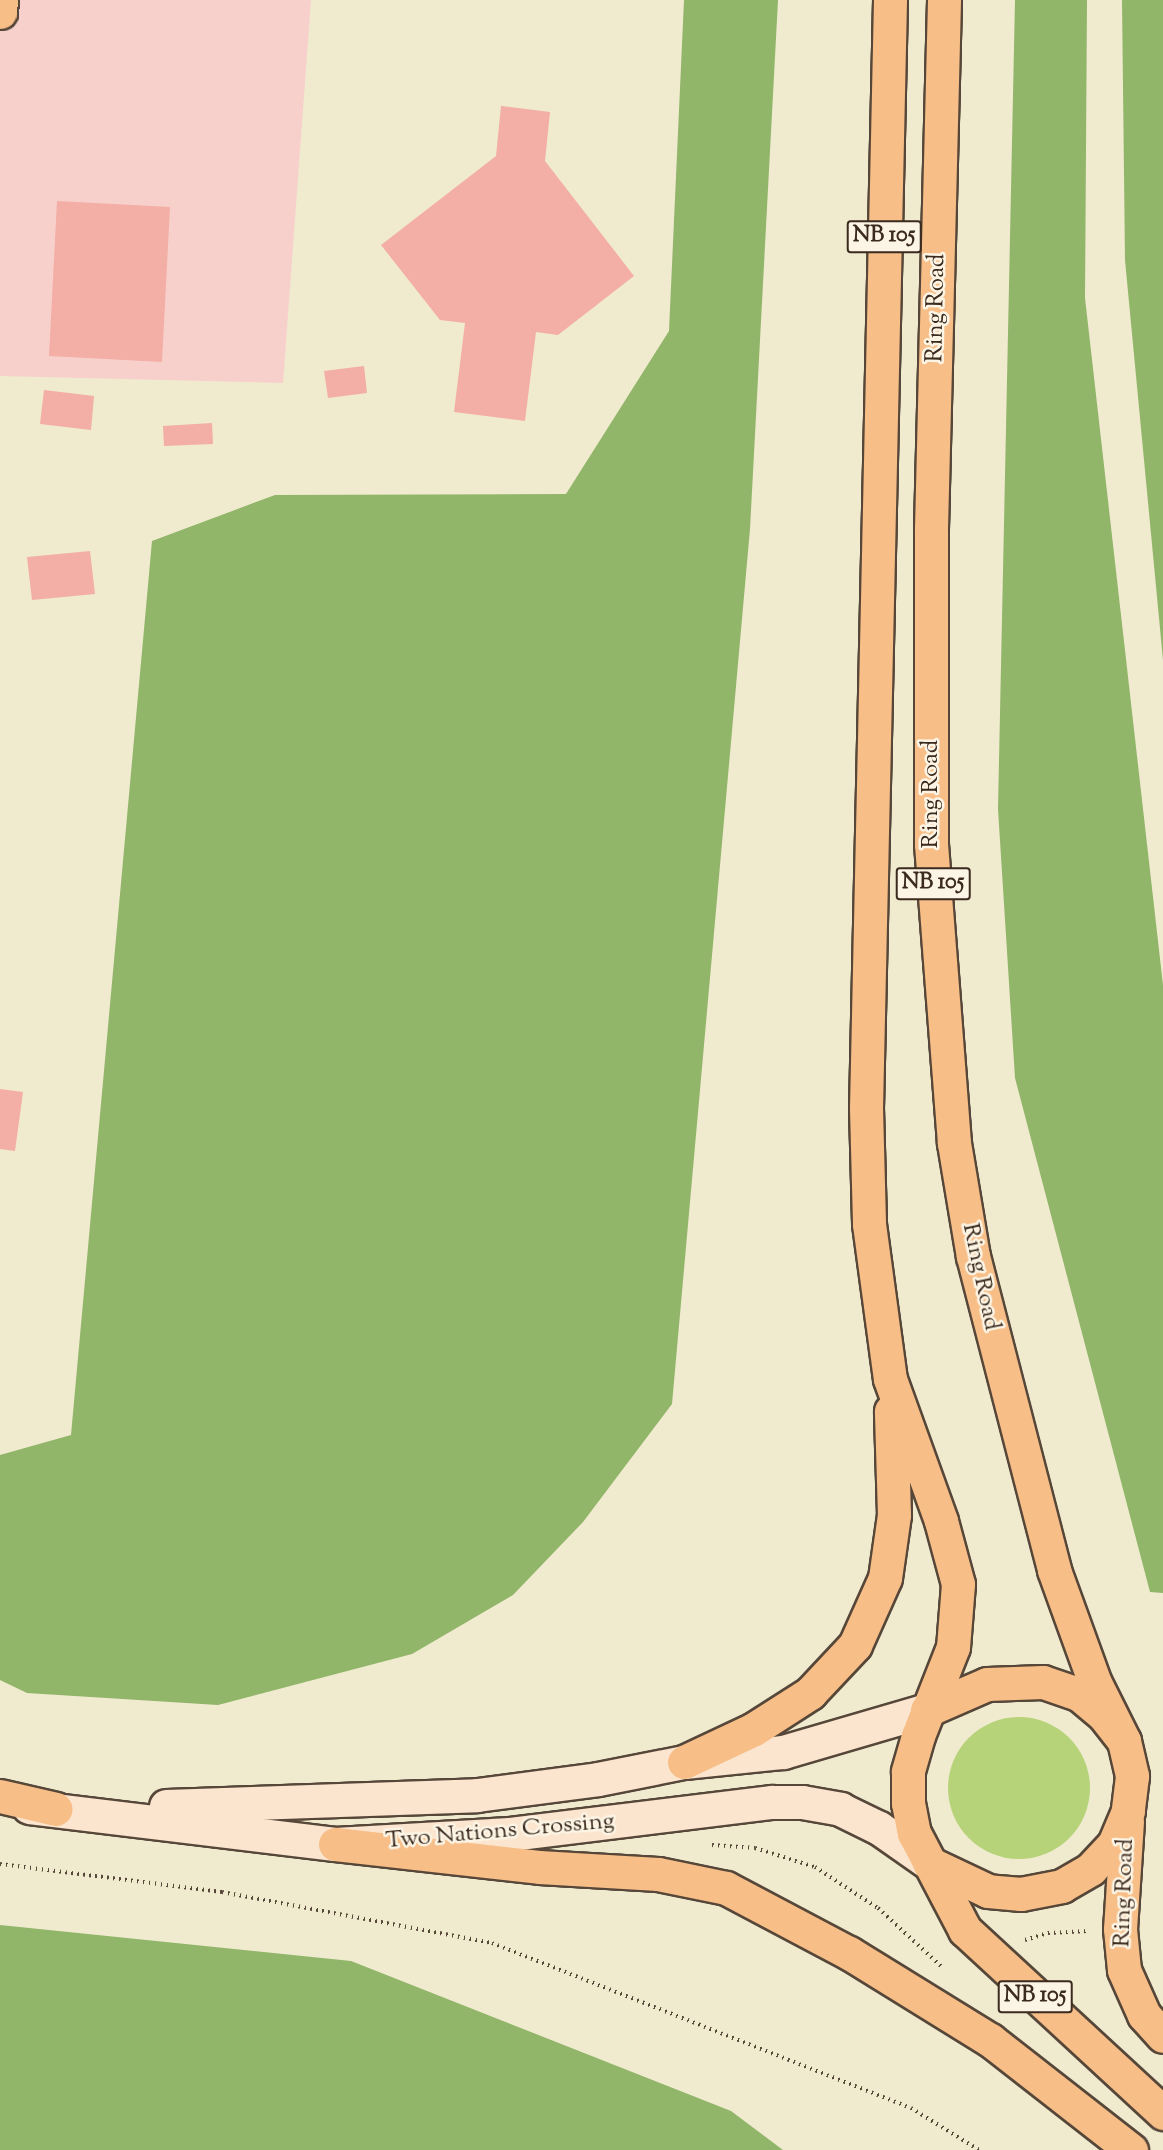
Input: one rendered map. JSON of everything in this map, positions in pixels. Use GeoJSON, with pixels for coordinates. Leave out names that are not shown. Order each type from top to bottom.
{"type":"FeatureCollection","features":[{"type":"Feature","properties":{"kind":"main road"},"geometry":{"type":"LineString","coordinates":[[0,12],[1,0]]}},
{"type":"Feature","properties":{"kind":"main road","name":"NB 105"},"geometry":{"type":"LineString","coordinates":[[890,0],[866,1108],[869,1224],[890,1379],[941,1521],[958,1584],[952,1647],[927,1710]]}},
{"type":"Feature","properties":{"kind":"main road","name":"Ring Road"},"geometry":{"type":"LineString","coordinates":[[944,0],[931,529],[931,844],[954,1143],[973,1256],[1054,1570],[1095,1683],[1124,1742]]}},
{"type":"Feature","properties":{"kind":"main road"},"geometry":{"type":"LineString","coordinates":[[684,1762],[754,1729],[810,1693],[855,1645],[885,1578],[894,1515],[890,1379]]}},
{"type":"Feature","properties":{"kind":"main road"},"geometry":{"type":"LineString","coordinates":[[1043,1682],[1080,1695],[1103,1714],[1124,1742],[1132,1776],[1128,1811],[1114,1844],[1092,1869],[1062,1886],[1021,1894],[988,1892],[929,1863],[914,1833],[908,1803],[908,1772],[927,1710],[987,1684],[1043,1682]]}},
{"type":"Feature","properties":{"kind":"main road","name":"Two Nations Crossing"},"geometry":{"type":"LineString","coordinates":[[56,1809],[477,1795],[598,1779],[684,1762],[783,1752],[927,1710]]}},
{"type":"Feature","properties":{"kind":"main road"},"geometry":{"type":"LineString","coordinates":[[0,1796],[56,1809]]}},
{"type":"Feature","properties":{"kind":"main road","name":"Two Nations Crossing"},"geometry":{"type":"LineString","coordinates":[[0,1805],[56,1809],[335,1844],[510,1834],[772,1802],[802,1802],[840,1809],[879,1828],[929,1863]]}},
{"type":"Feature","properties":{"kind":"main road"},"geometry":{"type":"LineString","coordinates":[[0,1820],[56,1809]]}},
{"type":"Feature","properties":{"kind":"main road","name":"Ring Road"},"geometry":{"type":"LineString","coordinates":[[1128,1811],[1120,1929],[1125,1970],[1144,2015],[1163,2036]]}},
{"type":"Feature","properties":{"kind":"main road"},"geometry":{"type":"LineString","coordinates":[[335,1844],[539,1868],[658,1874],[726,1888],[849,1953],[990,2040],[1131,2150]]}},
{"type":"Feature","properties":{"kind":"main road","name":"NB 105"},"geometry":{"type":"LineString","coordinates":[[929,1863],[965,1930],[1163,2113]]}},
{"type":"Feature","properties":{"kind":"path"},"geometry":{"type":"LineString","coordinates":[[708,1845],[755,1848],[815,1868],[878,1908],[947,1972]]}},
{"type":"Feature","properties":{"kind":"path"},"geometry":{"type":"LineString","coordinates":[[0,1864],[222,1893],[492,1943],[911,2108],[980,2150]]}},
{"type":"Feature","properties":{"kind":"path"},"geometry":{"type":"LineString","coordinates":[[1019,1944],[1048,1933],[1096,1931]]}},
{"type":"Feature","properties":{"kind":"shaded area"},"geometry":{"type":"Polygon","coordinates":[[[0,0],[311,0],[283,383],[0,376],[0,0]]]}},
{"type":"Feature","properties":{"kind":"green space"},"geometry":{"type":"Polygon","coordinates":[[[684,0],[778,0],[750,529],[672,1404],[583,1522],[513,1595],[412,1654],[218,1705],[27,1693],[0,1680],[0,1455],[71,1435],[152,541],[275,495],[566,494],[669,331],[684,0]]]}},
{"type":"Feature","properties":{"kind":"green space"},"geometry":{"type":"Polygon","coordinates":[[[1015,0],[1087,0],[1085,298],[1163,985],[1163,1593],[1150,1592],[1015,1078],[998,809],[1015,0]]]}},
{"type":"Feature","properties":{"kind":"green space"},"geometry":{"type":"Polygon","coordinates":[[[1122,0],[1163,0],[1163,660],[1125,260],[1122,0]]]}},
{"type":"Feature","properties":{"kind":"green space"},"geometry":{"type":"Polygon","coordinates":[[[1019,1717],[1046,1722],[1070,1737],[1085,1761],[1090,1788],[1085,1815],[1070,1839],[1046,1854],[1019,1859],[992,1854],[968,1839],[953,1815],[948,1788],[953,1761],[968,1737],[992,1722],[1019,1717]]]}},
{"type":"Feature","properties":{"kind":"green space"},"geometry":{"type":"Polygon","coordinates":[[[0,1925],[351,1961],[731,2111],[783,2150],[0,2150],[0,1925]]]}},
{"type":"Feature","properties":{"kind":"building"},"geometry":{"type":"Polygon","coordinates":[[[501,106],[550,112],[545,161],[634,276],[558,335],[536,332],[525,421],[454,412],[465,323],[440,320],[381,245],[496,156],[501,106]]]}},
{"type":"Feature","properties":{"kind":"building"},"geometry":{"type":"Polygon","coordinates":[[[57,201],[170,207],[162,362],[49,356],[57,201]]]}},
{"type":"Feature","properties":{"kind":"building"},"geometry":{"type":"Polygon","coordinates":[[[364,366],[367,393],[328,398],[324,371],[364,366]]]}},
{"type":"Feature","properties":{"kind":"building"},"geometry":{"type":"Polygon","coordinates":[[[44,390],[94,396],[91,430],[40,424],[44,390]]]}},
{"type":"Feature","properties":{"kind":"building"},"geometry":{"type":"Polygon","coordinates":[[[212,423],[213,444],[164,446],[163,426],[212,423]]]}},
{"type":"Feature","properties":{"kind":"building"},"geometry":{"type":"Polygon","coordinates":[[[90,551],[95,594],[32,600],[27,557],[90,551]]]}},
{"type":"Feature","properties":{"kind":"building"},"geometry":{"type":"Polygon","coordinates":[[[0,1089],[23,1092],[15,1151],[0,1149],[0,1089]]]}}]}
